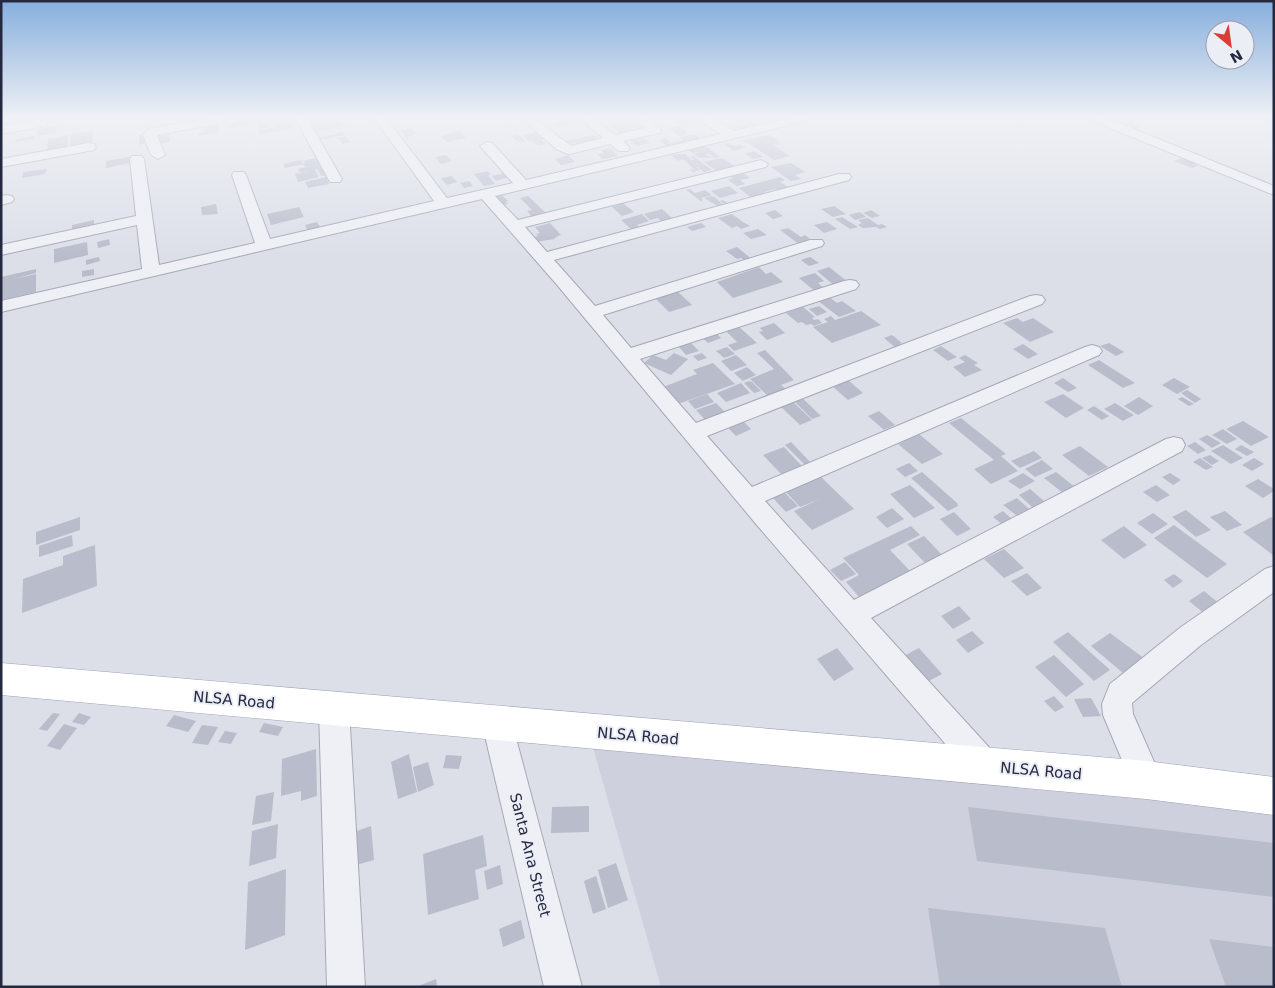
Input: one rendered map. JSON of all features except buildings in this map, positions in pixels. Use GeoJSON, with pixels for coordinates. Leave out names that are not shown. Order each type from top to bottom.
{"type":"FeatureCollection","features":[{"type":"Feature","properties":{"kind":"main road","name":"NLSA Road"},"geometry":{"type":"LineString","coordinates":[[1,679],[1146,780],[1274,796]]}},
{"type":"Feature","properties":{"kind":"street"},"geometry":{"type":"LineString","coordinates":[[138,164],[151,272]]}},
{"type":"Feature","properties":{"kind":"street"},"geometry":{"type":"LineString","coordinates":[[327,164],[335,178]]}},
{"type":"Feature","properties":{"kind":"street"},"geometry":{"type":"LineString","coordinates":[[414,164],[443,203]]}},
{"type":"Feature","properties":{"kind":"street"},"geometry":{"type":"LineString","coordinates":[[504,164],[523,185]]}},
{"type":"Feature","properties":{"kind":"street"},"geometry":{"type":"LineString","coordinates":[[1,307],[614,164]]}},
{"type":"Feature","properties":{"kind":"street"},"geometry":{"type":"LineString","coordinates":[[515,225],[761,164]]}},
{"type":"Feature","properties":{"kind":"street"},"geometry":{"type":"LineString","coordinates":[[1209,164],[1274,191]]}},
{"type":"Feature","properties":{"kind":"street"},"geometry":{"type":"LineString","coordinates":[[239,175],[264,245]]}},
{"type":"Feature","properties":{"kind":"street"},"geometry":{"type":"LineString","coordinates":[[543,258],[844,177]]}},
{"type":"Feature","properties":{"kind":"street"},"geometry":{"type":"LineString","coordinates":[[485,194],[515,225],[592,313],[692,433],[985,766]]}},
{"type":"Feature","properties":{"kind":"street"},"geometry":{"type":"LineString","coordinates":[[1,250],[145,219]]}},
{"type":"Feature","properties":{"kind":"street"},"geometry":{"type":"LineString","coordinates":[[592,313],[816,243]]}},
{"type":"Feature","properties":{"kind":"street"},"geometry":{"type":"LineString","coordinates":[[628,356],[850,286]]}},
{"type":"Feature","properties":{"kind":"street"},"geometry":{"type":"LineString","coordinates":[[692,433],[1036,300]]}},
{"type":"Feature","properties":{"kind":"street"},"geometry":{"type":"LineString","coordinates":[[749,498],[1092,351]]}},
{"type":"Feature","properties":{"kind":"street"},"geometry":{"type":"LineString","coordinates":[[851,615],[1174,446]]}},
{"type":"Feature","properties":{"kind":"street"},"geometry":{"type":"LineString","coordinates":[[1146,780],[1118,715],[1116,704],[1121,694],[1191,636],[1274,577]]}},
{"type":"Feature","properties":{"kind":"street"},"geometry":{"type":"LineString","coordinates":[[334,709],[346,987]]}},
{"type":"Feature","properties":{"kind":"street","name":"Santa Ana Street"},"geometry":{"type":"LineString","coordinates":[[497,723],[563,987]]}},
{"type":"Feature","properties":{"kind":"shaded area"},"geometry":{"type":"Polygon","coordinates":[[[590,737],[1274,802],[1274,987],[661,987],[590,737]]]}}]}
